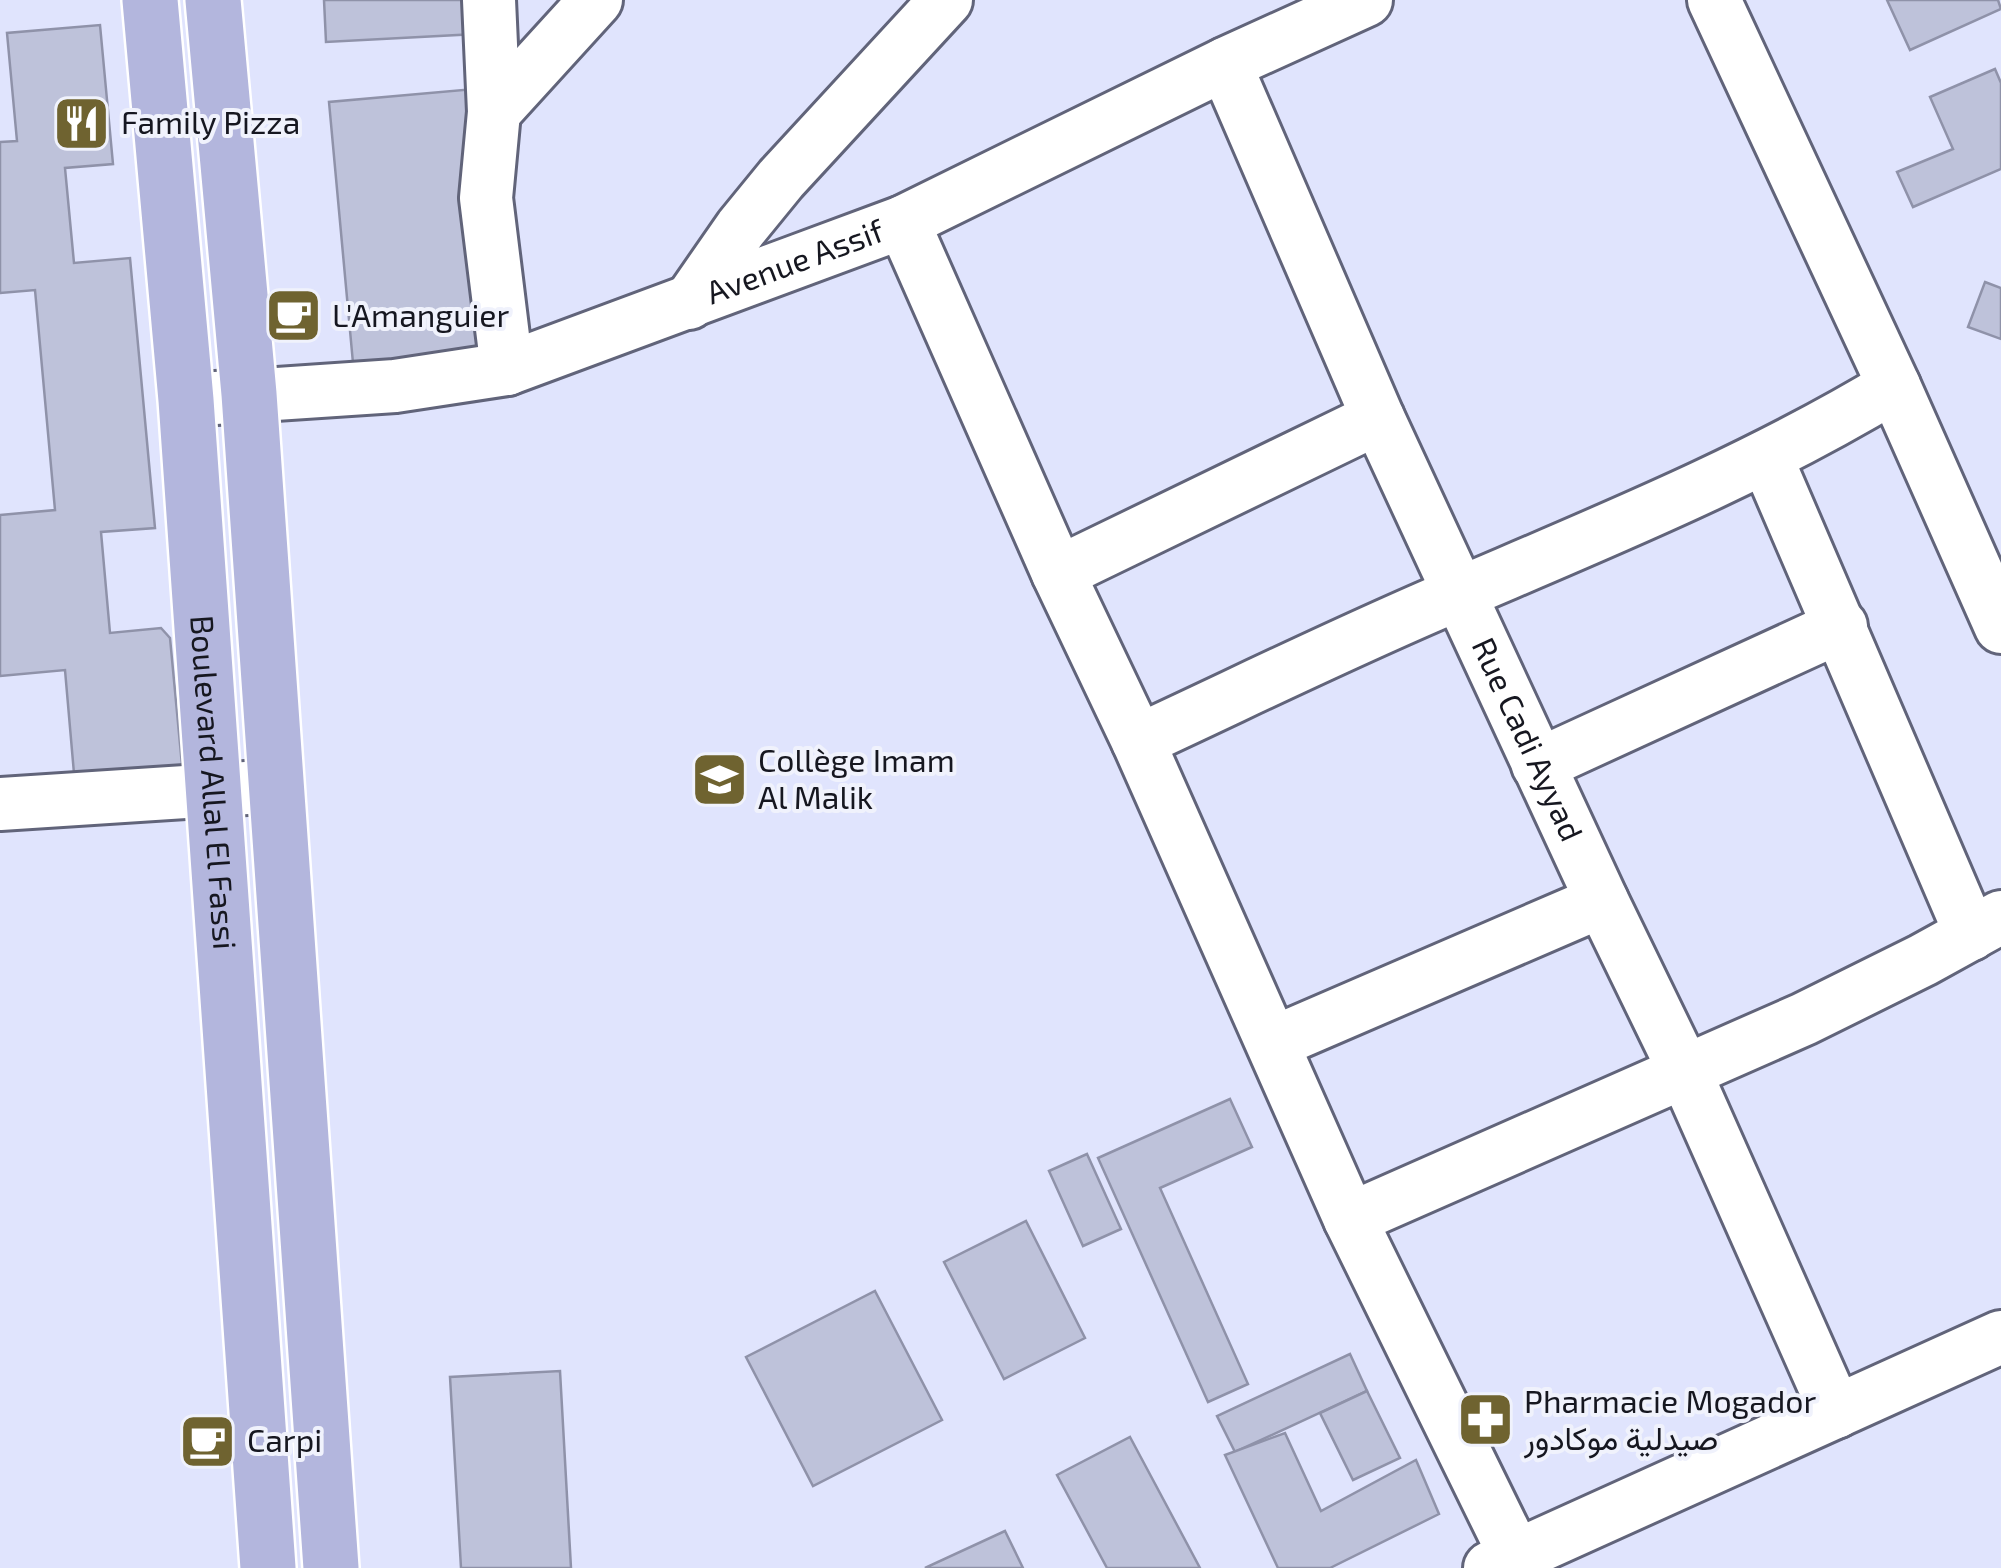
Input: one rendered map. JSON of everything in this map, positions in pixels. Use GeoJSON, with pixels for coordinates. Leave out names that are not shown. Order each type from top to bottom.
{"type":"FeatureCollection","features":[{"type":"Feature","properties":{"kind":"main road","name":"Boulevard Allal El Fassi"},"geometry":{"type":"LineString","coordinates":[[150,0],[186,400],[268,1568]]}},
{"type":"Feature","properties":{"kind":"main road","name":"Boulevard Allal El Fassi"},"geometry":{"type":"LineString","coordinates":[[214,0],[249,394],[332,1568]]}},
{"type":"Feature","properties":{"kind":"street"},"geometry":{"type":"LineString","coordinates":[[489,0],[494,112],[486,198],[507,369]]}},
{"type":"Feature","properties":{"kind":"street"},"geometry":{"type":"LineString","coordinates":[[494,112],[596,0]]}},
{"type":"Feature","properties":{"kind":"street"},"geometry":{"type":"LineString","coordinates":[[689,303],[740,228],[781,179],[946,0]]}},
{"type":"Feature","properties":{"kind":"street"},"geometry":{"type":"LineString","coordinates":[[1714,0],[1894,386],[2001,627]]}},
{"type":"Feature","properties":{"kind":"street","name":"Avenue Assif"},"geometry":{"type":"LineString","coordinates":[[186,400],[395,386],[507,369],[904,222],[1348,4]]}},
{"type":"Feature","properties":{"kind":"street","name":"Rue Cadi Ayyad"},"geometry":{"type":"LineString","coordinates":[[1225,64],[1378,418],[1685,1072],[1836,1412]]}},
{"type":"Feature","properties":{"kind":"street"},"geometry":{"type":"LineString","coordinates":[[904,222],[1503,1562],[2001,1337]]}},
{"type":"Feature","properties":{"kind":"street"},"geometry":{"type":"LineString","coordinates":[[1138,741],[1460,592],[1766,458],[1894,386]]}},
{"type":"Feature","properties":{"kind":"street"},"geometry":{"type":"LineString","coordinates":[[1058,573],[1378,418]]}},
{"type":"Feature","properties":{"kind":"street"},"geometry":{"type":"LineString","coordinates":[[1350,1219],[1804,1019],[1986,925],[1840,626],[1766,458]]}},
{"type":"Feature","properties":{"kind":"street"},"geometry":{"type":"LineString","coordinates":[[1538,765],[1840,626]]}},
{"type":"Feature","properties":{"kind":"street"},"geometry":{"type":"LineString","coordinates":[[0,804],[278,786]]}},
{"type":"Feature","properties":{"kind":"street"},"geometry":{"type":"LineString","coordinates":[[1273,1043],[1602,902]]}},
{"type":"Feature","properties":{"kind":"building"},"geometry":{"type":"Polygon","coordinates":[[[324,0],[474,0],[476,34],[326,42],[324,0]]]}},
{"type":"Feature","properties":{"kind":"building"},"geometry":{"type":"Polygon","coordinates":[[[1887,0],[1998,0],[2001,9],[1910,50],[1887,0]]]}},
{"type":"Feature","properties":{"kind":"building"},"geometry":{"type":"Polygon","coordinates":[[[100,25],[113,164],[65,168],[74,263],[130,258],[155,528],[101,532],[110,633],[161,628],[170,638],[183,776],[75,785],[65,670],[0,676],[0,515],[55,510],[35,290],[0,293],[0,142],[17,141],[7,33],[100,25]]]}},
{"type":"Feature","properties":{"kind":"building"},"geometry":{"type":"Polygon","coordinates":[[[1995,69],[2001,83],[2001,169],[1913,207],[1897,172],[1953,149],[1930,97],[1995,69]]]}},
{"type":"Feature","properties":{"kind":"building"},"geometry":{"type":"Polygon","coordinates":[[[474,89],[498,350],[353,363],[329,102],[474,89]]]}},
{"type":"Feature","properties":{"kind":"building"},"geometry":{"type":"Polygon","coordinates":[[[1985,282],[2001,288],[2001,339],[1968,327],[1985,282]]]}},
{"type":"Feature","properties":{"kind":"building"},"geometry":{"type":"Polygon","coordinates":[[[1230,1099],[1252,1147],[1160,1188],[1248,1384],[1208,1402],[1098,1158],[1230,1099]]]}},
{"type":"Feature","properties":{"kind":"building"},"geometry":{"type":"Polygon","coordinates":[[[1087,1154],[1121,1229],[1083,1246],[1049,1171],[1087,1154]]]}},
{"type":"Feature","properties":{"kind":"building"},"geometry":{"type":"Polygon","coordinates":[[[1026,1221],[1085,1338],[1004,1379],[944,1262],[1026,1221]]]}},
{"type":"Feature","properties":{"kind":"building"},"geometry":{"type":"Polygon","coordinates":[[[875,1291],[942,1420],[813,1486],[746,1357],[875,1291]]]}},
{"type":"Feature","properties":{"kind":"building"},"geometry":{"type":"Polygon","coordinates":[[[1350,1354],[1367,1391],[1235,1452],[1217,1416],[1350,1354]]]}},
{"type":"Feature","properties":{"kind":"building"},"geometry":{"type":"Polygon","coordinates":[[[560,1371],[571,1568],[461,1568],[450,1377],[560,1371]]]}},
{"type":"Feature","properties":{"kind":"building"},"geometry":{"type":"Polygon","coordinates":[[[1367,1391],[1400,1458],[1353,1480],[1320,1413],[1367,1391]]]}},
{"type":"Feature","properties":{"kind":"building"},"geometry":{"type":"Polygon","coordinates":[[[1285,1433],[1321,1511],[1416,1460],[1439,1514],[1330,1568],[1278,1568],[1225,1455],[1285,1433]]]}},
{"type":"Feature","properties":{"kind":"building"},"geometry":{"type":"Polygon","coordinates":[[[1130,1437],[1200,1568],[1107,1568],[1057,1475],[1130,1437]]]}},
{"type":"Feature","properties":{"kind":"building"},"geometry":{"type":"Polygon","coordinates":[[[1005,1531],[1023,1568],[925,1568],[1005,1531]]]}},
{"type":"Feature","properties":{"kind":"place","name":"Family Pizza"},"geometry":{"type":"Point","coordinates":[82,123]}},
{"type":"Feature","properties":{"kind":"place","name":"L'Amanguier"},"geometry":{"type":"Point","coordinates":[293,316]}},
{"type":"Feature","properties":{"kind":"place","name":"Collège Imam Al Malik"},"geometry":{"type":"Point","coordinates":[719,779]}},
{"type":"Feature","properties":{"kind":"place","name":"Pharmacie Mogador صيدلية موكادور"},"geometry":{"type":"Point","coordinates":[1485,1420]}},
{"type":"Feature","properties":{"kind":"place","name":"Carpi"},"geometry":{"type":"Point","coordinates":[208,1441]}}]}
